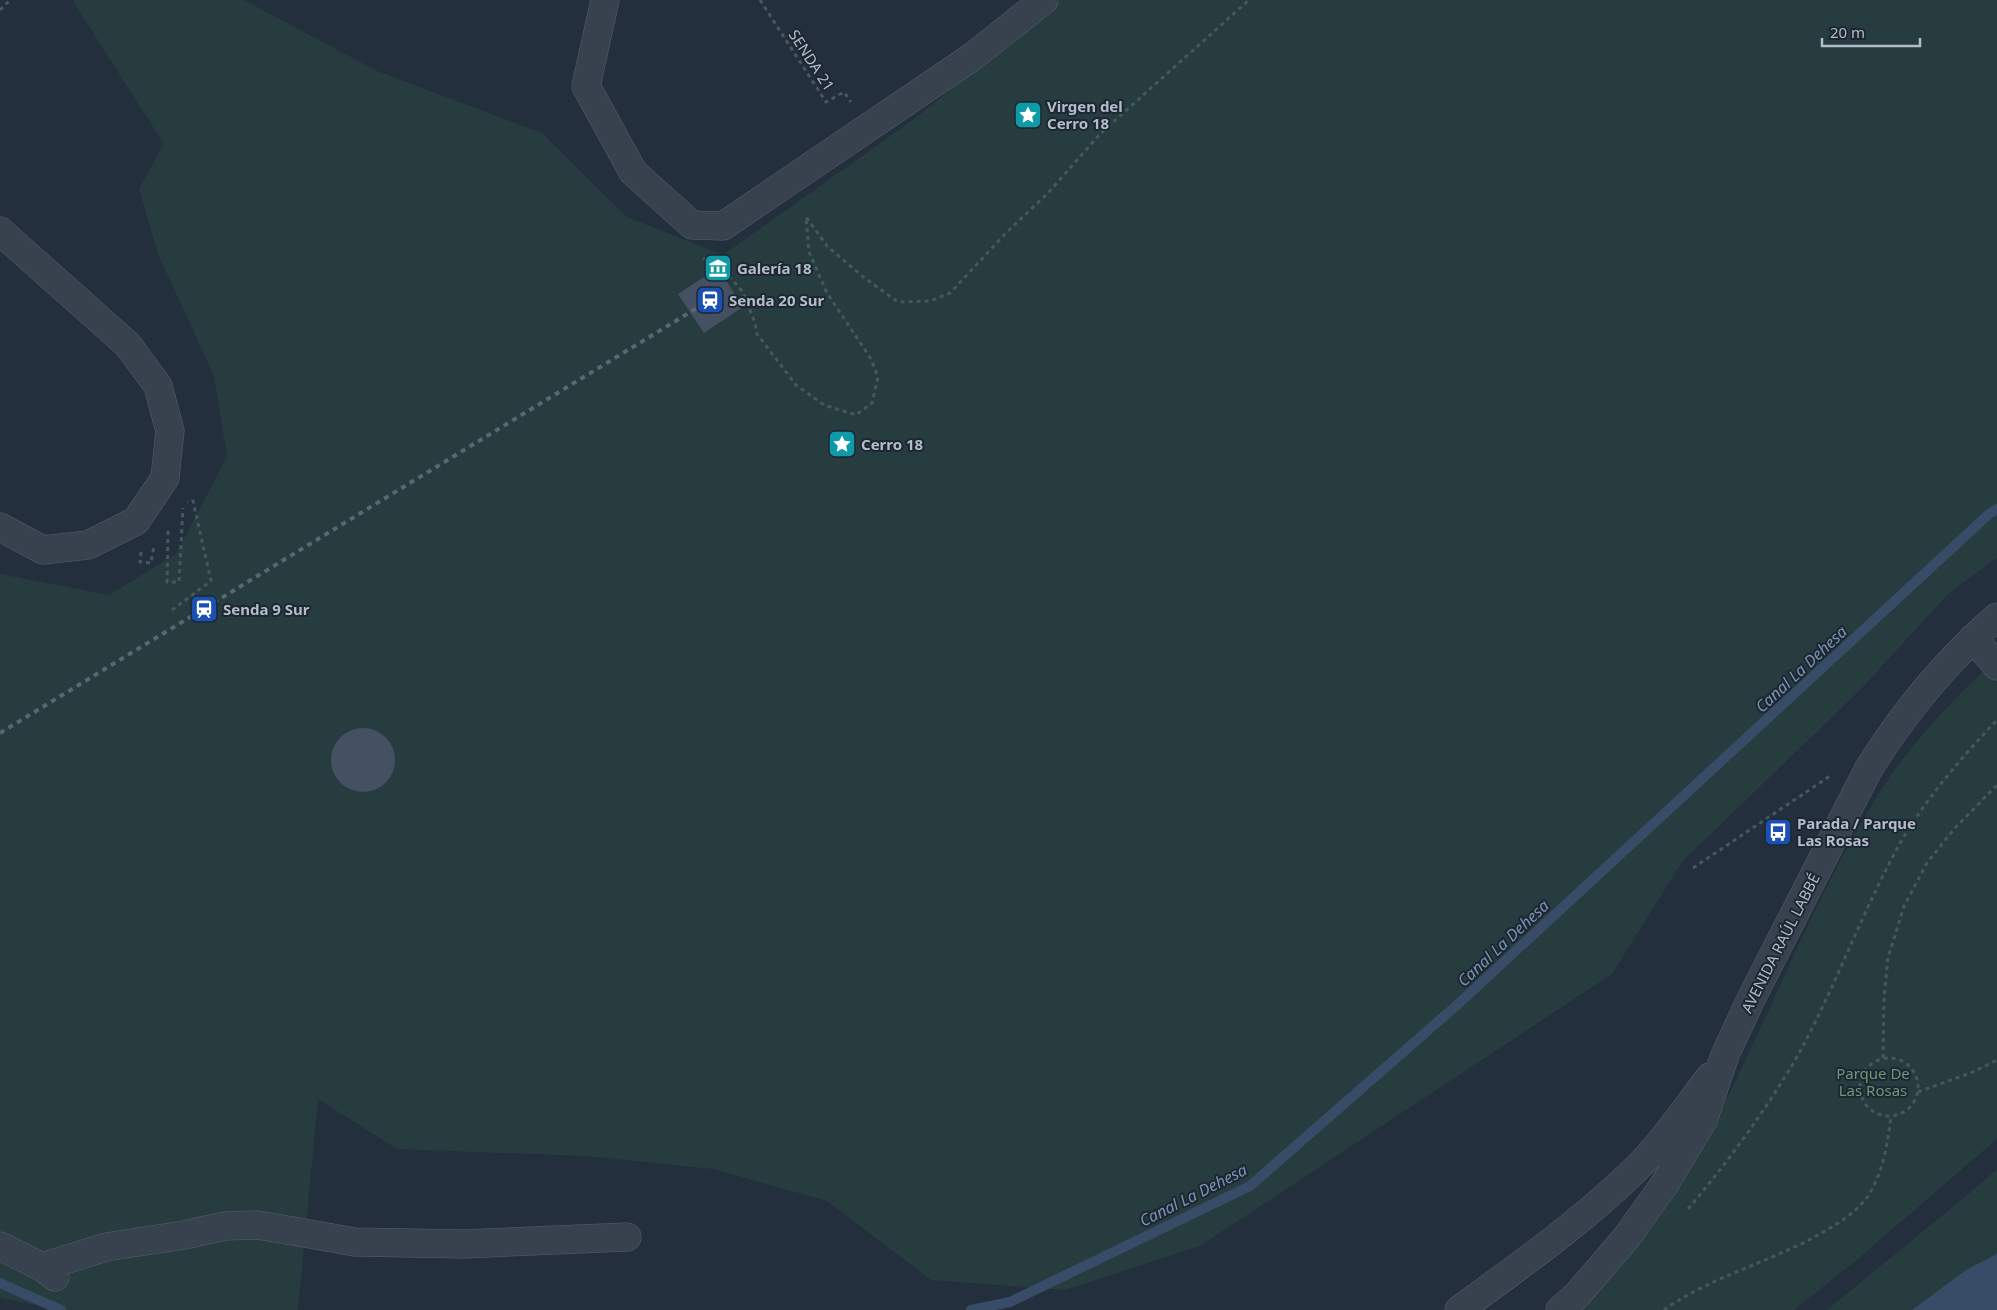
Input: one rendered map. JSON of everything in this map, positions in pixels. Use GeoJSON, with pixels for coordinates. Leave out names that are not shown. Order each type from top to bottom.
{"type":"FeatureCollection","features":[{"type":"Feature","properties":{"kind":"street"},"geometry":{"type":"LineString","coordinates":[[605,0],[586,86],[633,172],[692,225],[723,226],[972,57],[1044,0]]}},
{"type":"Feature","properties":{"kind":"street"},"geometry":{"type":"LineString","coordinates":[[0,231],[128,345],[158,386],[170,431],[165,478],[136,521],[88,545],[43,550],[0,527]]}},
{"type":"Feature","properties":{"kind":"street","name":"AVENIDA RAÚL LABBÉ"},"geometry":{"type":"LineString","coordinates":[[1560,1310],[1578,1294],[1626,1238],[1664,1186],[1703,1120],[1726,1055],[1751,999],[1868,770],[1911,706],[1941,671],[1973,638],[1997,617]]}},
{"type":"Feature","properties":{"kind":"street"},"geometry":{"type":"LineString","coordinates":[[1973,638],[1997,666]]}},
{"type":"Feature","properties":{"kind":"street","name":"AVENIDA RAÚL LABBÉ"},"geometry":{"type":"LineString","coordinates":[[1459,1310],[1541,1250],[1592,1209],[1643,1163],[1726,1055]]}},
{"type":"Feature","properties":{"kind":"street"},"geometry":{"type":"LineString","coordinates":[[0,1246],[49,1272],[106,1247],[184,1235],[225,1226],[258,1225],[355,1242],[464,1244],[628,1237]]}},
{"type":"Feature","properties":{"kind":"path"},"geometry":{"type":"LineString","coordinates":[[0,10],[10,0]]}},
{"type":"Feature","properties":{"kind":"path","name":"SENDA 21"},"geometry":{"type":"LineString","coordinates":[[760,0],[826,102],[844,92],[868,128]]}},
{"type":"Feature","properties":{"kind":"path"},"geometry":{"type":"LineString","coordinates":[[743,292],[755,323],[757,334],[796,385],[824,406],[856,416],[872,403],[878,377],[871,358],[827,293],[809,252],[806,217],[827,246],[862,276],[898,302],[930,301],[950,293],[1006,233],[1048,193],[1101,133],[1249,0]]}},
{"type":"Feature","properties":{"kind":"path"},"geometry":{"type":"LineString","coordinates":[[168,528],[167,582],[179,582],[183,503],[193,501],[211,581],[172,610]]}},
{"type":"Feature","properties":{"kind":"path"},"geometry":{"type":"LineString","coordinates":[[1684,1213],[1748,1133],[1794,1061],[1904,838],[1933,794],[1971,747],[1997,720]]}},
{"type":"Feature","properties":{"kind":"path"},"geometry":{"type":"LineString","coordinates":[[1693,868],[1832,775]]}},
{"type":"Feature","properties":{"kind":"path"},"geometry":{"type":"LineString","coordinates":[[1883,1058],[1884,998],[1888,958],[1904,906],[1927,863],[1955,828],[1997,785]]}},
{"type":"Feature","properties":{"kind":"path"},"geometry":{"type":"LineString","coordinates":[[1883,1058],[1898,1058],[1910,1066],[1918,1078],[1918,1092],[1915,1101],[1909,1109],[1891,1116],[1880,1114],[1871,1109],[1864,1101],[1861,1091],[1861,1080],[1865,1070],[1873,1062],[1883,1058]]}},
{"type":"Feature","properties":{"kind":"path"},"geometry":{"type":"LineString","coordinates":[[1918,1092],[1973,1072],[1997,1060]]}},
{"type":"Feature","properties":{"kind":"path"},"geometry":{"type":"LineString","coordinates":[[1664,1310],[1725,1278],[1802,1244],[1832,1228],[1852,1213],[1868,1196],[1877,1177],[1889,1135],[1891,1116]]}},
{"type":"Feature","properties":{"kind":"green space"},"geometry":{"type":"Polygon","coordinates":[[[74,0],[244,0],[377,71],[542,133],[627,217],[723,255],[917,117],[1060,0],[1997,0],[1997,558],[1950,592],[1860,690],[1682,862],[1612,974],[1200,1246],[1065,1290],[931,1280],[827,1201],[713,1169],[586,1156],[397,1149],[318,1099],[298,1310],[63,1310],[0,1298],[0,574],[109,595],[176,554],[227,457],[214,376],[158,254],[139,189],[164,144],[74,3],[74,0]]]}},
{"type":"Feature","properties":{"kind":"green space","name":"Parque De Las Rosas"},"geometry":{"type":"Polygon","coordinates":[[[1997,659],[1997,1139],[1859,1258],[1794,1310],[1575,1310],[1599,1288],[1632,1252],[1662,1213],[1686,1175],[1741,1069],[1815,910],[1856,833],[1890,776],[1933,723],[1997,659]]]}},
{"type":"Feature","properties":{"kind":"green space"},"geometry":{"type":"Polygon","coordinates":[[[1997,1169],[1997,1310],[1827,1310],[1978,1186],[1997,1169]]]}},
{"type":"Feature","properties":{"kind":"water"},"geometry":{"type":"Polygon","coordinates":[[[1997,1254],[1997,1310],[1912,1310],[1966,1270],[1997,1254]]]}},
{"type":"Feature","properties":{"kind":"building"},"geometry":{"type":"Polygon","coordinates":[[[718,268],[743,307],[704,333],[678,294],[718,268]]]}},
{"type":"Feature","properties":{"kind":"building"},"geometry":{"type":"Polygon","coordinates":[[[363,728],[381,734],[389,742],[395,760],[389,778],[381,786],[363,792],[345,786],[337,778],[331,760],[337,742],[345,734],[363,728]]]}},
{"type":"Feature","properties":{"kind":"waterway","name":"Canal La Dehesa"},"geometry":{"type":"LineString","coordinates":[[971,1310],[1010,1302],[1250,1186],[1457,1005],[1989,514],[1997,509]]}},
{"type":"Feature","properties":{"kind":"waterway","name":"Canal La Dehesa"},"geometry":{"type":"LineString","coordinates":[[0,1283],[61,1310]]}},
{"type":"Feature","properties":{"kind":"railway"},"geometry":{"type":"LineString","coordinates":[[0,733],[710,300]]}},
{"type":"Feature","properties":{"kind":"place","name":"Virgen del Cerro 18"},"geometry":{"type":"Point","coordinates":[1028,115]}},
{"type":"Feature","properties":{"kind":"place","name":"Galería 18"},"geometry":{"type":"Point","coordinates":[718,268]}},
{"type":"Feature","properties":{"kind":"place","name":"Senda 20 Sur"},"geometry":{"type":"Point","coordinates":[710,300]}},
{"type":"Feature","properties":{"kind":"place","name":"Cerro 18"},"geometry":{"type":"Point","coordinates":[842,444]}},
{"type":"Feature","properties":{"kind":"place","name":"Senda 9 Sur"},"geometry":{"type":"Point","coordinates":[204,609]}},
{"type":"Feature","properties":{"kind":"place","name":"Parada / Parque Las Rosas"},"geometry":{"type":"Point","coordinates":[1778,832]}}]}
